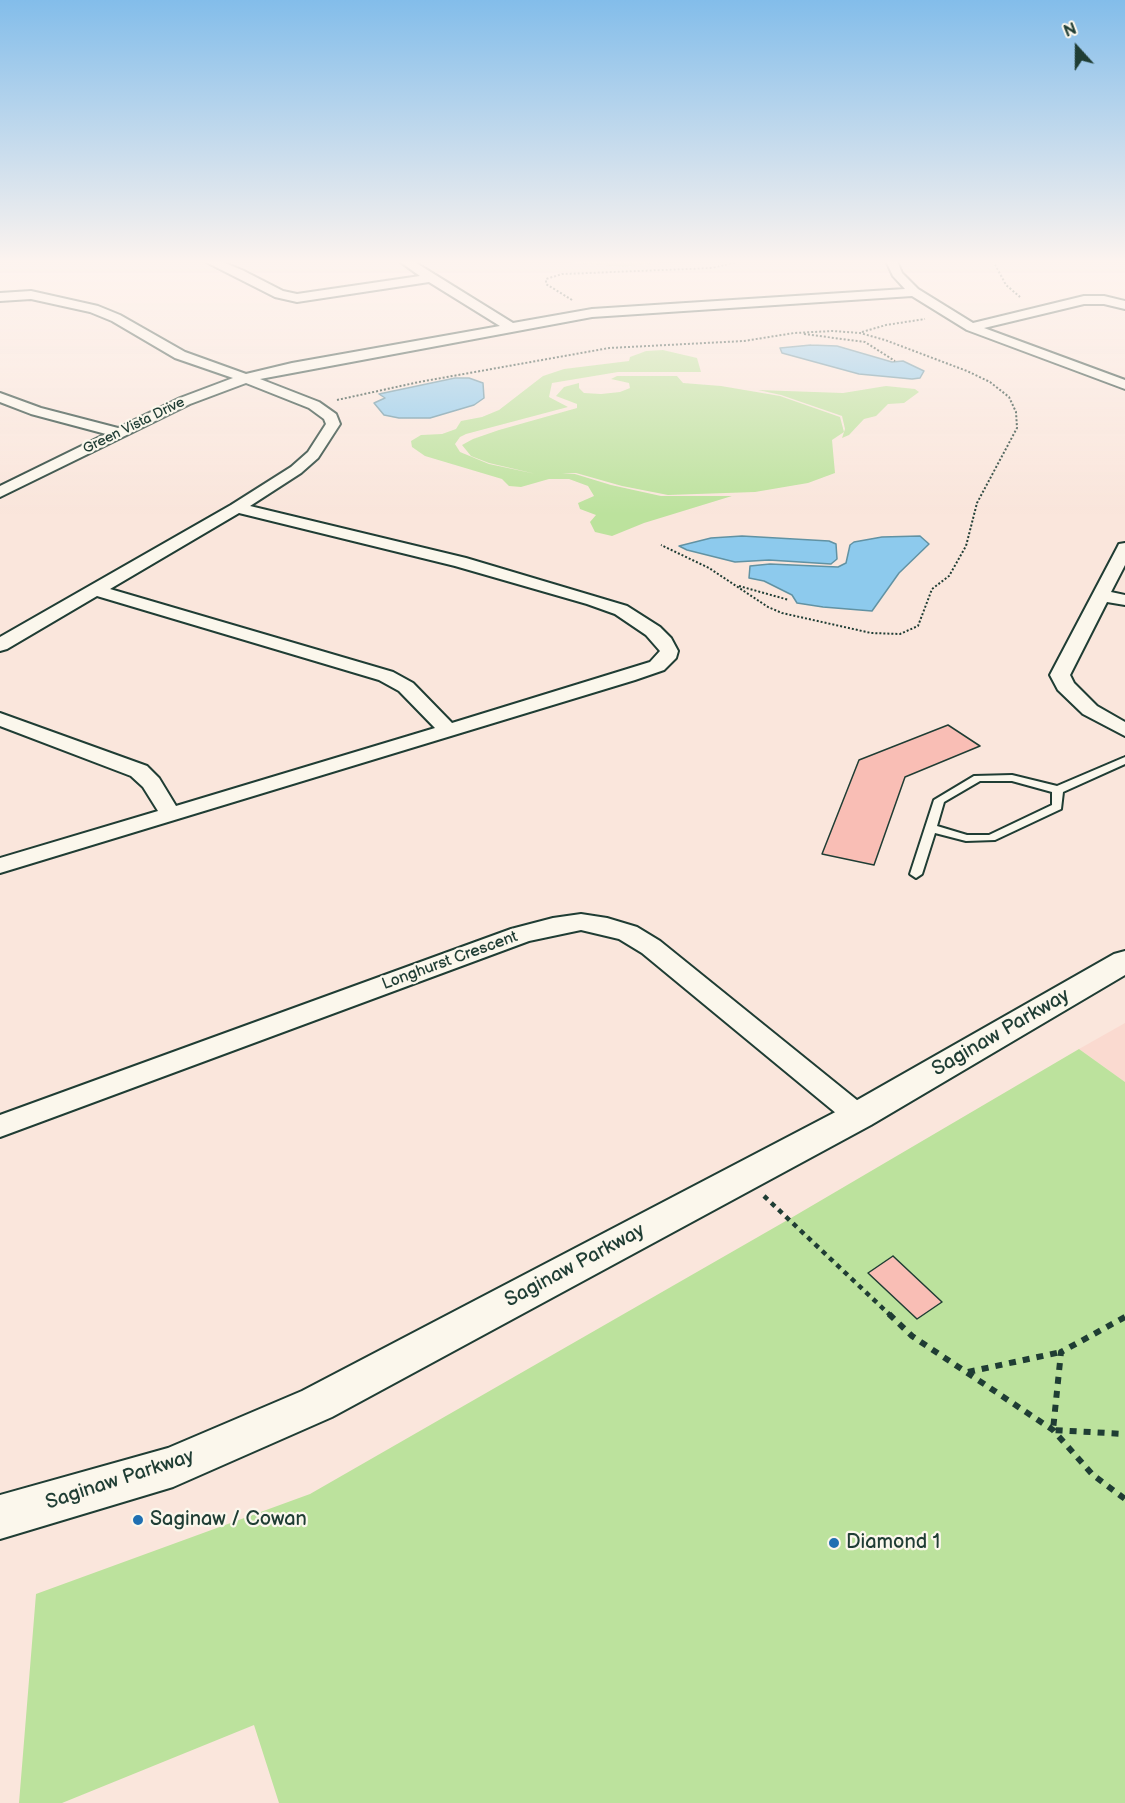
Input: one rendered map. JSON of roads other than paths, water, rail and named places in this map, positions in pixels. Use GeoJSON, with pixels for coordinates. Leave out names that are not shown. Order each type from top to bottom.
{"type":"FeatureCollection","features":[{"type":"Feature","properties":{"kind":"street"},"geometry":{"type":"LineString","coordinates":[[0,645],[237,508],[304,463],[323,442],[333,424],[330,417],[314,405],[180,355],[163,345]]}},
{"type":"Feature","properties":{"kind":"street","name":"Green Vista Drive"},"geometry":{"type":"LineString","coordinates":[[0,492],[185,400],[246,378],[408,345]]}},
{"type":"Feature","properties":{"kind":"street"},"geometry":{"type":"LineString","coordinates":[[1019,345],[1125,385]]}},
{"type":"Feature","properties":{"kind":"street"},"geometry":{"type":"LineString","coordinates":[[0,398],[36,411],[119,434]]}},
{"type":"Feature","properties":{"kind":"street"},"geometry":{"type":"LineString","coordinates":[[0,866],[647,669],[666,658],[669,651],[653,631],[621,610],[593,600],[460,562],[237,508]]}},
{"type":"Feature","properties":{"kind":"street"},"geometry":{"type":"LineString","coordinates":[[1125,549],[1060,675],[1065,686],[1090,710],[1125,730]]}},
{"type":"Feature","properties":{"kind":"street"},"geometry":{"type":"LineString","coordinates":[[96,590],[386,676],[406,687],[448,730]]}},
{"type":"Feature","properties":{"kind":"street"},"geometry":{"type":"LineString","coordinates":[[1100,595],[1125,600]]}},
{"type":"Feature","properties":{"kind":"street"},"geometry":{"type":"LineString","coordinates":[[0,719],[139,771],[151,783],[170,813]]}},
{"type":"Feature","properties":{"kind":"street","name":"Longhurst Crescent"},"geometry":{"type":"LineString","coordinates":[[0,1126],[520,935],[553,926],[581,922],[607,926],[628,933],[651,947],[858,1116]]}},
{"type":"Feature","properties":{"kind":"street","name":"Saginaw Parkway"},"geometry":{"type":"LineString","coordinates":[[0,1517],[173,1467],[317,1404],[858,1116],[1125,961]]}},
{"type":"Feature","properties":{"kind":"lane"},"geometry":{"type":"LineString","coordinates":[[916,874],[939,800],[978,778],[1012,778],[1058,789],[1125,760]]}},
{"type":"Feature","properties":{"kind":"lane"},"geometry":{"type":"LineString","coordinates":[[931,828],[966,838],[991,838],[1057,807],[1058,789]]}},
{"type":"Feature","properties":{"kind":"water"},"geometry":{"type":"Polygon","coordinates":[[[810,345],[837,346],[892,362],[903,361],[924,371],[920,378],[912,379],[859,374],[782,353],[780,348],[810,345]]]}},
{"type":"Feature","properties":{"kind":"water"},"geometry":{"type":"Polygon","coordinates":[[[455,378],[469,378],[483,383],[484,398],[474,405],[430,418],[399,418],[384,415],[374,403],[385,398],[379,394],[455,378]]]}},
{"type":"Feature","properties":{"kind":"water"},"geometry":{"type":"Polygon","coordinates":[[[742,536],[829,541],[836,544],[837,559],[831,564],[769,560],[735,562],[679,546],[711,538],[742,536]]]}},
{"type":"Feature","properties":{"kind":"water"},"geometry":{"type":"Polygon","coordinates":[[[920,536],[929,544],[899,573],[872,611],[797,603],[792,595],[764,581],[749,578],[750,566],[770,564],[838,567],[846,563],[850,545],[854,542],[882,537],[920,536]]]}},
{"type":"Feature","properties":{"kind":"place","name":"Saginaw / Cowan"},"geometry":{"type":"Point","coordinates":[138,1520]}},
{"type":"Feature","properties":{"kind":"place","name":"Diamond 1"},"geometry":{"type":"Point","coordinates":[834,1543]}}]}
